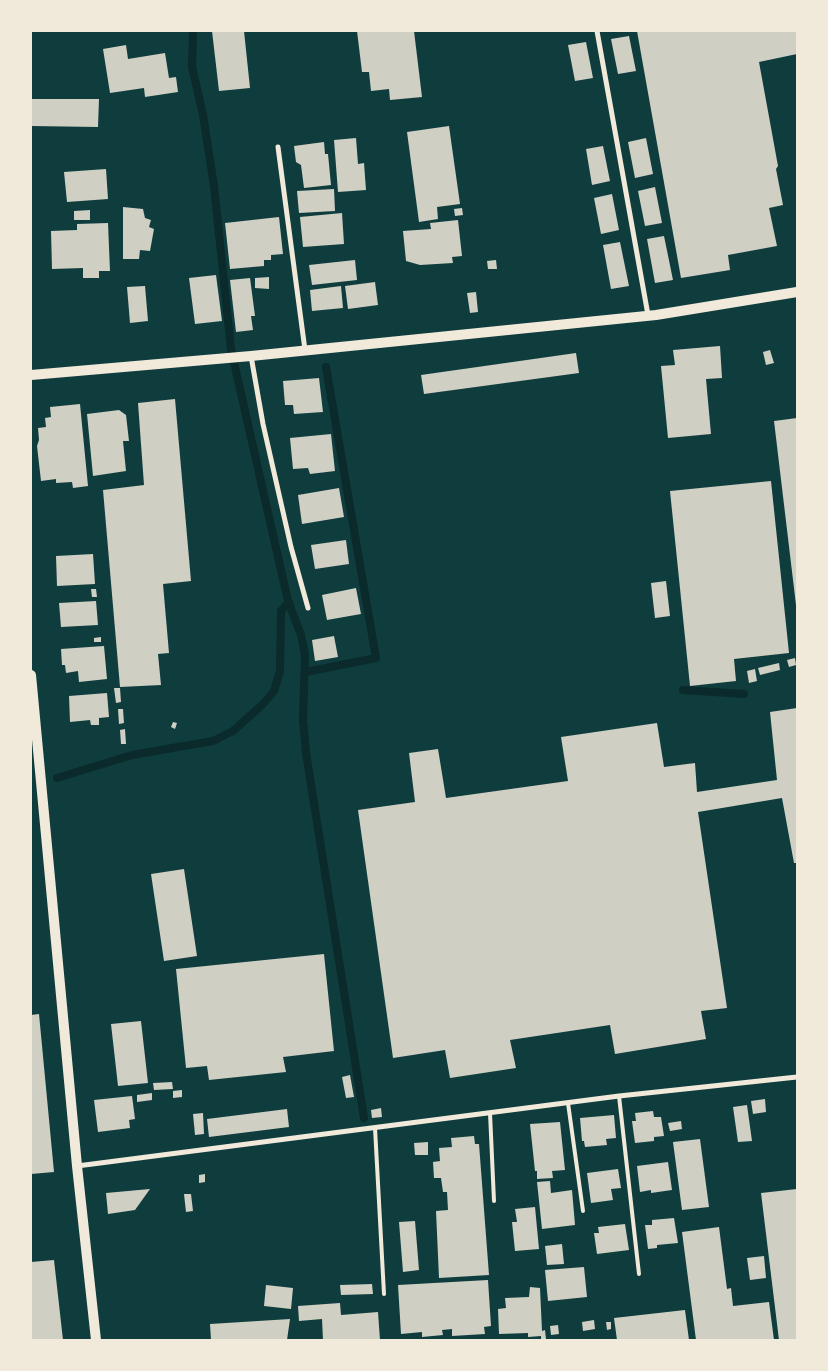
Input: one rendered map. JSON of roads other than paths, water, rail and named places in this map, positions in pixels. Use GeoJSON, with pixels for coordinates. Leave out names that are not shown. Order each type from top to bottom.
{"type":"FeatureCollection","features":[{"type":"Feature","properties":{"kind":"main road"},"geometry":{"type":"LineString","coordinates":[[31,375],[251,356],[648,316],[797,292]]}},
{"type":"Feature","properties":{"kind":"main road"},"geometry":{"type":"LineString","coordinates":[[31,676],[36,777],[96,1340]]}},
{"type":"Feature","properties":{"kind":"street"},"geometry":{"type":"LineString","coordinates":[[597,31],[648,316]]}},
{"type":"Feature","properties":{"kind":"street"},"geometry":{"type":"LineString","coordinates":[[278,147],[305,350]]}},
{"type":"Feature","properties":{"kind":"street"},"geometry":{"type":"LineString","coordinates":[[251,356],[267,443],[291,547],[308,608]]}},
{"type":"Feature","properties":{"kind":"street"},"geometry":{"type":"LineString","coordinates":[[77,1166],[619,1096],[797,1077]]}},
{"type":"Feature","properties":{"kind":"lane"},"geometry":{"type":"LineString","coordinates":[[619,1096],[639,1274]]}},
{"type":"Feature","properties":{"kind":"lane"},"geometry":{"type":"LineString","coordinates":[[568,1103],[583,1211]]}},
{"type":"Feature","properties":{"kind":"lane"},"geometry":{"type":"LineString","coordinates":[[490,1113],[494,1201]]}},
{"type":"Feature","properties":{"kind":"lane"},"geometry":{"type":"LineString","coordinates":[[374,1128],[384,1294]]}},
{"type":"Feature","properties":{"kind":"waterway"},"geometry":{"type":"LineString","coordinates":[[193,31],[192,67],[203,115],[214,186],[231,349],[288,601],[301,635],[305,655],[303,720],[306,753],[364,1118]]}},
{"type":"Feature","properties":{"kind":"waterway"},"geometry":{"type":"LineString","coordinates":[[306,672],[376,658],[326,367]]}},
{"type":"Feature","properties":{"kind":"waterway"},"geometry":{"type":"LineString","coordinates":[[57,778],[132,755],[213,741],[233,731],[263,704],[274,691],[280,671],[281,611],[289,602]]}},
{"type":"Feature","properties":{"kind":"waterway"},"geometry":{"type":"LineString","coordinates":[[683,690],[744,694]]}}]}
